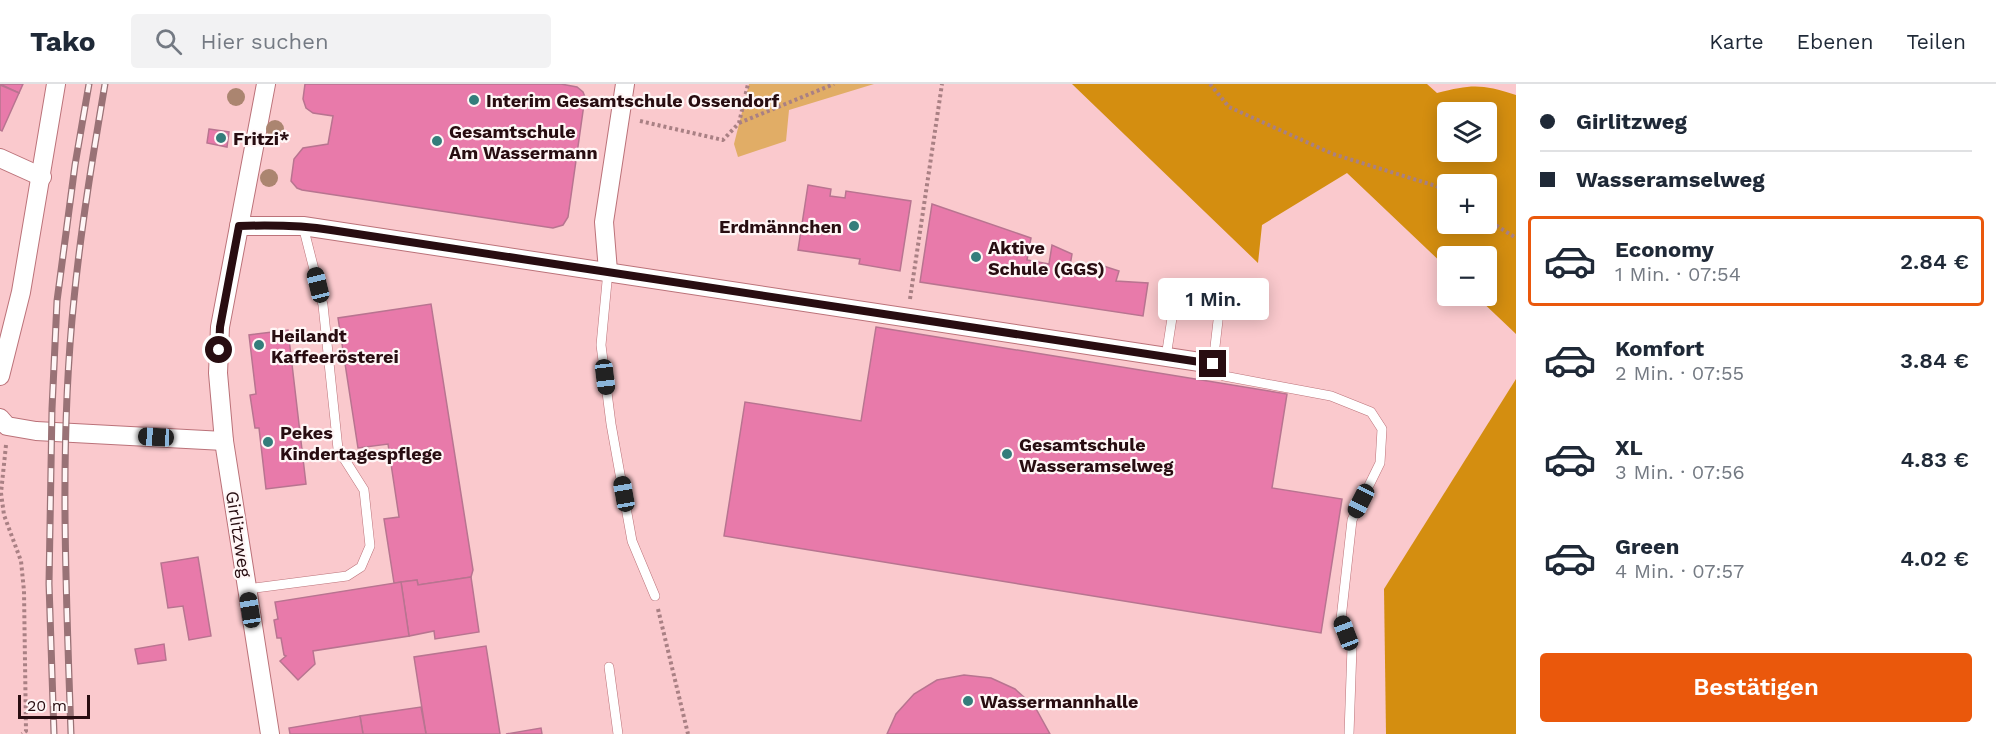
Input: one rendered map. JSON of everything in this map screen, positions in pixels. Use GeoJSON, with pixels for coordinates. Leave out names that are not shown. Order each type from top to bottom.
{"type":"FeatureCollection","features":[{"type":"Feature","properties":{"kind":"street"},"geometry":{"type":"LineString","coordinates":[[0,376],[21,292],[56,84]]}},
{"type":"Feature","properties":{"kind":"street","name":"Girlitzweg"},"geometry":{"type":"LineString","coordinates":[[266,84],[220,327],[218,373],[224,441],[270,734]]}},
{"type":"Feature","properties":{"kind":"street"},"geometry":{"type":"LineString","coordinates":[[608,271],[604,222],[625,84]]}},
{"type":"Feature","properties":{"kind":"street"},"geometry":{"type":"LineString","coordinates":[[0,158],[42,177]]}},
{"type":"Feature","properties":{"kind":"street"},"geometry":{"type":"LineString","coordinates":[[239,226],[303,226],[1213,364]]}},
{"type":"Feature","properties":{"kind":"street"},"geometry":{"type":"LineString","coordinates":[[4,422],[36,431],[224,441]]}},
{"type":"Feature","properties":{"kind":"lane"},"geometry":{"type":"LineString","coordinates":[[247,590],[347,576],[361,567],[370,546],[364,490],[338,449],[323,305],[303,226]]}},
{"type":"Feature","properties":{"kind":"lane"},"geometry":{"type":"LineString","coordinates":[[608,271],[601,345],[611,424],[632,541],[655,596]]}},
{"type":"Feature","properties":{"kind":"lane"},"geometry":{"type":"LineString","coordinates":[[1166,357],[1174,305],[1219,312],[1213,364],[1224,376],[1331,396],[1371,412],[1382,429],[1380,463],[1352,520],[1341,619],[1352,647],[1349,734]]}},
{"type":"Feature","properties":{"kind":"lane"},"geometry":{"type":"LineString","coordinates":[[609,667],[618,734]]}},
{"type":"Feature","properties":{"kind":"path"},"geometry":{"type":"LineString","coordinates":[[739,123],[748,84]]}},
{"type":"Feature","properties":{"kind":"path"},"geometry":{"type":"LineString","coordinates":[[620,116],[723,140],[739,123],[834,84]]}},
{"type":"Feature","properties":{"kind":"path"},"geometry":{"type":"LineString","coordinates":[[908,318],[942,84]]}},
{"type":"Feature","properties":{"kind":"path"},"geometry":{"type":"LineString","coordinates":[[1210,84],[1229,107],[1239,112],[1333,154],[1437,187]]}},
{"type":"Feature","properties":{"kind":"path"},"geometry":{"type":"LineString","coordinates":[[1497,226],[1516,238]]}},
{"type":"Feature","properties":{"kind":"path"},"geometry":{"type":"LineString","coordinates":[[4,422],[1,493],[4,515],[21,561],[24,591],[26,731],[22,734]]}},
{"type":"Feature","properties":{"kind":"path"},"geometry":{"type":"LineString","coordinates":[[655,596],[688,734]]}},
{"type":"Feature","properties":{"kind":"shaded area"},"geometry":{"type":"Polygon","coordinates":[[[749,84],[874,84],[789,110],[786,141],[738,157],[734,144],[749,84]]]}},
{"type":"Feature","properties":{"kind":"shaded area"},"geometry":{"type":"Polygon","coordinates":[[[1072,84],[1427,84],[1437,93],[1477,86],[1516,95],[1516,334],[1487,306],[1497,306],[1497,246],[1437,246],[1437,258],[1347,173],[1262,225],[1258,263],[1072,84]]]}},
{"type":"Feature","properties":{"kind":"shaded area"},"geometry":{"type":"Polygon","coordinates":[[[1516,379],[1516,734],[1386,734],[1384,589],[1516,379]]]}},
{"type":"Feature","properties":{"kind":"building"},"geometry":{"type":"Polygon","coordinates":[[[0,84],[23,84],[19,93],[0,84]]]}},
{"type":"Feature","properties":{"kind":"building","name":"Gesamtschule Am Wassermann"},"geometry":{"type":"Polygon","coordinates":[[[305,84],[561,84],[577,87],[585,97],[568,217],[563,225],[553,228],[297,188],[291,181],[294,159],[303,148],[328,144],[333,116],[313,113],[306,108],[303,99],[305,84]]]}},
{"type":"Feature","properties":{"kind":"building"},"geometry":{"type":"Polygon","coordinates":[[[0,85],[19,93],[2,131],[0,130],[0,85]]]}},
{"type":"Feature","properties":{"kind":"building"},"geometry":{"type":"Polygon","coordinates":[[[209,129],[229,132],[227,147],[207,143],[209,129]]]}},
{"type":"Feature","properties":{"kind":"building","name":"Erdmännchen"},"geometry":{"type":"Polygon","coordinates":[[[808,185],[831,189],[830,196],[845,198],[846,191],[911,201],[900,271],[859,264],[860,259],[798,250],[808,185]]]}},
{"type":"Feature","properties":{"kind":"building","name":"Aktive Schule (GGS)"},"geometry":{"type":"Polygon","coordinates":[[[932,204],[1031,238],[1027,260],[1049,264],[1052,245],[1072,254],[1069,272],[1088,276],[1091,262],[1119,271],[1116,281],[1148,283],[1143,316],[920,282],[932,204]]]}},
{"type":"Feature","properties":{"kind":"building"},"geometry":{"type":"Polygon","coordinates":[[[431,304],[473,570],[471,577],[418,585],[417,580],[394,583],[384,519],[399,517],[388,444],[358,448],[338,318],[431,304]]]}},
{"type":"Feature","properties":{"kind":"building","name":"Gesamtschule Wasseramselweg"},"geometry":{"type":"Polygon","coordinates":[[[876,327],[1287,394],[1272,488],[1342,499],[1321,633],[724,536],[745,402],[861,421],[876,327]]]}},
{"type":"Feature","properties":{"kind":"building"},"geometry":{"type":"Polygon","coordinates":[[[288,330],[306,484],[266,489],[259,428],[255,428],[250,395],[256,394],[249,335],[288,330]]]}},
{"type":"Feature","properties":{"kind":"building"},"geometry":{"type":"Polygon","coordinates":[[[198,557],[211,636],[189,640],[183,606],[168,608],[161,563],[198,557]]]}},
{"type":"Feature","properties":{"kind":"building"},"geometry":{"type":"Polygon","coordinates":[[[471,577],[479,632],[435,639],[434,631],[409,636],[401,582],[417,580],[418,585],[471,577]]]}},
{"type":"Feature","properties":{"kind":"building"},"geometry":{"type":"Polygon","coordinates":[[[401,582],[409,636],[313,651],[315,664],[298,680],[280,661],[286,656],[281,638],[277,638],[274,620],[278,619],[275,602],[401,582]]]}},
{"type":"Feature","properties":{"kind":"building"},"geometry":{"type":"Polygon","coordinates":[[[164,644],[166,660],[138,664],[135,649],[164,644]]]}},
{"type":"Feature","properties":{"kind":"building"},"geometry":{"type":"Polygon","coordinates":[[[486,646],[500,734],[426,734],[414,657],[486,646]]]}},
{"type":"Feature","properties":{"kind":"building","name":"Wassermannhalle"},"geometry":{"type":"Polygon","coordinates":[[[964,675],[991,678],[1015,689],[1035,707],[1050,734],[887,734],[896,714],[914,694],[937,680],[964,675]]]}},
{"type":"Feature","properties":{"kind":"building"},"geometry":{"type":"Polygon","coordinates":[[[421,707],[426,734],[363,734],[360,716],[421,707]]]}},
{"type":"Feature","properties":{"kind":"building"},"geometry":{"type":"Polygon","coordinates":[[[360,716],[363,734],[290,734],[289,728],[360,716]]]}},
{"type":"Feature","properties":{"kind":"building"},"geometry":{"type":"Polygon","coordinates":[[[541,728],[542,734],[506,734],[541,728]]]}},
{"type":"Feature","properties":{"kind":"railway"},"geometry":{"type":"LineString","coordinates":[[54,734],[49,584],[52,409],[57,301],[75,165],[89,84]]}},
{"type":"Feature","properties":{"kind":"railway"},"geometry":{"type":"LineString","coordinates":[[71,734],[65,516],[66,408],[77,272],[105,84]]}},
{"type":"Feature","properties":{"kind":"place","name":"Interim Gesamtschule Ossendorf"},"geometry":{"type":"Point","coordinates":[474,100]}},
{"type":"Feature","properties":{"kind":"place","name":"Fritzi*"},"geometry":{"type":"Point","coordinates":[221,138]}},
{"type":"Feature","properties":{"kind":"place","name":"Gesamtschule Am Wassermann"},"geometry":{"type":"Point","coordinates":[437,141]}},
{"type":"Feature","properties":{"kind":"place","name":"Erdmännchen"},"geometry":{"type":"Point","coordinates":[854,226]}},
{"type":"Feature","properties":{"kind":"place","name":"Aktive Schule (GGS)"},"geometry":{"type":"Point","coordinates":[976,257]}},
{"type":"Feature","properties":{"kind":"place","name":"Heilandt Kaffeerösterei"},"geometry":{"type":"Point","coordinates":[259,345]}},
{"type":"Feature","properties":{"kind":"place","name":"Pekes Kindertagespflege"},"geometry":{"type":"Point","coordinates":[268,442]}},
{"type":"Feature","properties":{"kind":"place","name":"Gesamtschule Wasseramselweg"},"geometry":{"type":"Point","coordinates":[1007,454]}},
{"type":"Feature","properties":{"kind":"place","name":"Wassermannhalle"},"geometry":{"type":"Point","coordinates":[968,701]}},
{"type":"Feature","properties":{"kind":"route"},"geometry":{"type":"LineString","coordinates":[[219,350],[220,327],[239,226],[267,225],[303,226],[331,230],[1213,364]]}}]}
